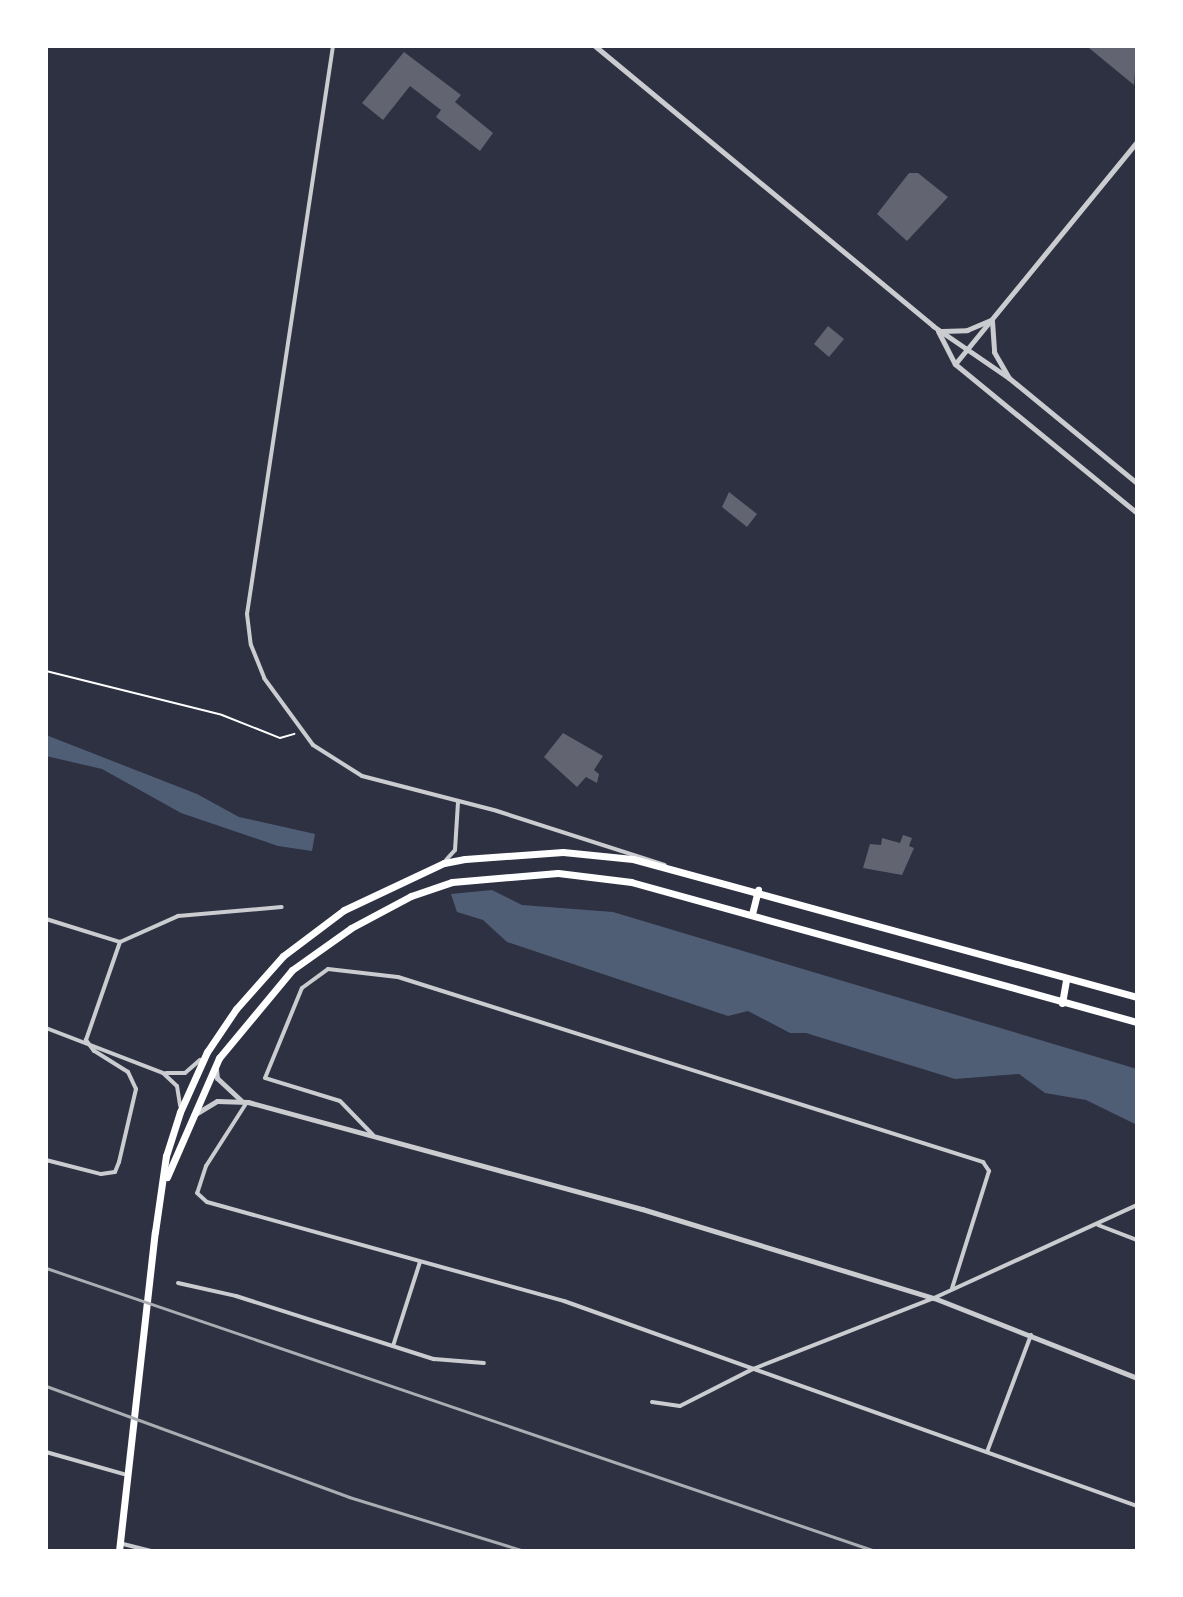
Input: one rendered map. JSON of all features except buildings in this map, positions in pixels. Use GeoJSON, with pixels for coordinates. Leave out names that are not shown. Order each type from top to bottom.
{"type":"FeatureCollection","features":[{"type":"Feature","properties":{"kind":"main road"},"geometry":{"type":"LineString","coordinates":[[119,1547],[124,1474],[155,1232],[180,1112],[207,1052],[283,956],[344,910],[444,863],[563,852],[667,866],[1066,980],[1137,997]]}},
{"type":"Feature","properties":{"kind":"main road"},"geometry":{"type":"LineString","coordinates":[[163,1186],[187,1123],[219,1058],[292,970],[351,928],[411,896],[452,882],[558,873],[631,882],[1137,1022]]}},
{"type":"Feature","properties":{"kind":"main road"},"geometry":{"type":"LineString","coordinates":[[752,914],[758,890]]}},
{"type":"Feature","properties":{"kind":"main road"},"geometry":{"type":"LineString","coordinates":[[1062,1003],[1066,980]]}},
{"type":"Feature","properties":{"kind":"street"},"geometry":{"type":"LineString","coordinates":[[333,46],[247,614],[251,645],[264,678],[313,745],[362,776],[639,852],[667,866]]}},
{"type":"Feature","properties":{"kind":"street"},"geometry":{"type":"LineString","coordinates":[[595,46],[937,330],[969,347],[1137,483]]}},
{"type":"Feature","properties":{"kind":"street"},"geometry":{"type":"LineString","coordinates":[[955,364],[1137,142]]}},
{"type":"Feature","properties":{"kind":"street"},"geometry":{"type":"LineString","coordinates":[[937,330],[967,330],[993,318]]}},
{"type":"Feature","properties":{"kind":"street"},"geometry":{"type":"LineString","coordinates":[[993,318],[994,352],[1009,378]]}},
{"type":"Feature","properties":{"kind":"street"},"geometry":{"type":"LineString","coordinates":[[937,330],[955,364],[1137,513]]}},
{"type":"Feature","properties":{"kind":"street"},"geometry":{"type":"LineString","coordinates":[[444,863],[455,850],[458,802]]}},
{"type":"Feature","properties":{"kind":"street"},"geometry":{"type":"LineString","coordinates":[[46,919],[120,942],[178,916],[282,907]]}},
{"type":"Feature","properties":{"kind":"street"},"geometry":{"type":"LineString","coordinates":[[86,1040],[120,942]]}},
{"type":"Feature","properties":{"kind":"street"},"geometry":{"type":"LineString","coordinates":[[374,1136],[340,1101],[265,1078],[302,988],[315,975],[328,969],[398,977],[983,1162],[989,1171],[952,1288]]}},
{"type":"Feature","properties":{"kind":"street"},"geometry":{"type":"LineString","coordinates":[[46,1028],[86,1040],[163,1073],[177,1086],[180,1112]]}},
{"type":"Feature","properties":{"kind":"street"},"geometry":{"type":"LineString","coordinates":[[46,1160],[101,1174],[115,1172],[119,1162],[136,1089],[128,1072],[94,1051],[86,1040]]}},
{"type":"Feature","properties":{"kind":"street"},"geometry":{"type":"LineString","coordinates":[[163,1073],[185,1073],[207,1052]]}},
{"type":"Feature","properties":{"kind":"street"},"geometry":{"type":"LineString","coordinates":[[219,1058],[217,1078],[245,1101]]}},
{"type":"Feature","properties":{"kind":"street"},"geometry":{"type":"LineString","coordinates":[[245,1101],[218,1142],[197,1193],[202,1199],[564,1301],[1137,1506]]}},
{"type":"Feature","properties":{"kind":"street"},"geometry":{"type":"LineString","coordinates":[[187,1123],[206,1105],[245,1101],[642,1209],[934,1298],[1137,1378]]}},
{"type":"Feature","properties":{"kind":"street"},"geometry":{"type":"LineString","coordinates":[[652,1402],[680,1406],[753,1369],[934,1298],[1137,1205]]}},
{"type":"Feature","properties":{"kind":"street"},"geometry":{"type":"LineString","coordinates":[[1097,1225],[1137,1240]]}},
{"type":"Feature","properties":{"kind":"street"},"geometry":{"type":"LineString","coordinates":[[393,1346],[420,1262]]}},
{"type":"Feature","properties":{"kind":"street"},"geometry":{"type":"LineString","coordinates":[[178,1283],[236,1296],[434,1359],[484,1363]]}},
{"type":"Feature","properties":{"kind":"street"},"geometry":{"type":"LineString","coordinates":[[987,1452],[1031,1335]]}},
{"type":"Feature","properties":{"kind":"street"},"geometry":{"type":"LineString","coordinates":[[46,1452],[124,1474]]}},
{"type":"Feature","properties":{"kind":"street"},"geometry":{"type":"LineString","coordinates":[[119,1547],[151,1551]]}},
{"type":"Feature","properties":{"kind":"path"},"geometry":{"type":"LineString","coordinates":[[46,671],[222,715],[280,738],[301,732]]}},
{"type":"Feature","properties":{"kind":"water"},"geometry":{"type":"Polygon","coordinates":[[[46,735],[197,794],[239,817],[315,834],[312,851],[278,846],[181,813],[102,769],[46,756],[46,735]]]}},
{"type":"Feature","properties":{"kind":"water"},"geometry":{"type":"Polygon","coordinates":[[[492,890],[522,905],[613,912],[1137,1069],[1137,1125],[1086,1100],[1045,1093],[1019,1074],[955,1079],[806,1033],[790,1033],[748,1011],[728,1016],[507,942],[483,920],[457,912],[451,894],[492,890]]]}},
{"type":"Feature","properties":{"kind":"railway"},"geometry":{"type":"LineString","coordinates":[[46,1268],[875,1551]]}},
{"type":"Feature","properties":{"kind":"railway"},"geometry":{"type":"LineString","coordinates":[[46,1386],[349,1497],[524,1551]]}}]}
